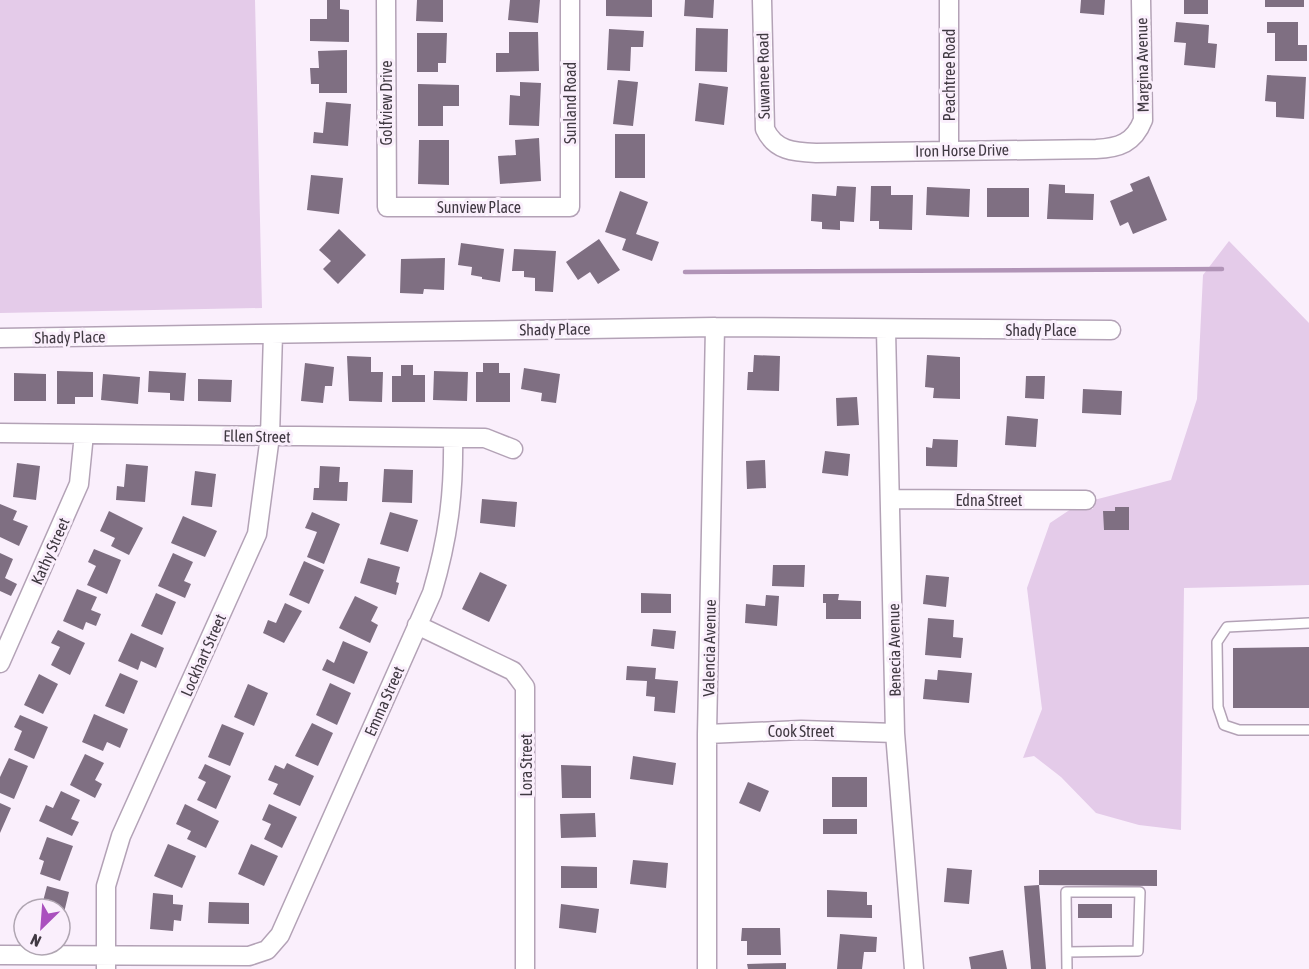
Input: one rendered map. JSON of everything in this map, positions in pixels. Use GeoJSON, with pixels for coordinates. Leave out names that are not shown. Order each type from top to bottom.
{"type":"FeatureCollection","features":[{"type":"Feature","properties":{"kind":"street","name":"Golfview Drive"},"geometry":{"type":"LineString","coordinates":[[386,0],[387,207]]}},
{"type":"Feature","properties":{"kind":"street","name":"Sunland Road"},"geometry":{"type":"LineString","coordinates":[[570,0],[570,207]]}},
{"type":"Feature","properties":{"kind":"street","name":"Suwanee Road"},"geometry":{"type":"LineString","coordinates":[[762,0],[763,121],[768,136],[778,146]]}},
{"type":"Feature","properties":{"kind":"street","name":"Peachtree Road"},"geometry":{"type":"LineString","coordinates":[[949,0],[949,150]]}},
{"type":"Feature","properties":{"kind":"street","name":"Margina Avenue"},"geometry":{"type":"LineString","coordinates":[[1139,129],[1143,105],[1141,0]]}},
{"type":"Feature","properties":{"kind":"street","name":"Iron Horse Drive"},"geometry":{"type":"LineString","coordinates":[[778,146],[797,152],[816,153],[1114,148],[1129,142],[1139,129]]}},
{"type":"Feature","properties":{"kind":"street","name":"Sunview Place"},"geometry":{"type":"LineString","coordinates":[[387,207],[570,207]]}},
{"type":"Feature","properties":{"kind":"street","name":"Shady Place"},"geometry":{"type":"LineString","coordinates":[[0,338],[715,327],[1111,330]]}},
{"type":"Feature","properties":{"kind":"street","name":"Valencia Avenue"},"geometry":{"type":"LineString","coordinates":[[707,969],[707,734],[715,327]]}},
{"type":"Feature","properties":{"kind":"street","name":"Benecia Avenue"},"geometry":{"type":"LineString","coordinates":[[886,330],[895,733],[914,969]]}},
{"type":"Feature","properties":{"kind":"street","name":"Lockhart Street"},"geometry":{"type":"LineString","coordinates":[[106,963],[106,886],[121,836],[257,534],[270,436],[273,334]]}},
{"type":"Feature","properties":{"kind":"street","name":"Ellen Street"},"geometry":{"type":"LineString","coordinates":[[0,433],[485,438],[513,449]]}},
{"type":"Feature","properties":{"kind":"street","name":"Kathy Street"},"geometry":{"type":"LineString","coordinates":[[0,663],[79,484],[84,434]]}},
{"type":"Feature","properties":{"kind":"street","name":"Emma Street"},"geometry":{"type":"LineString","coordinates":[[106,963],[249,956],[267,950],[280,935],[432,593],[446,548],[453,487],[453,438]]}},
{"type":"Feature","properties":{"kind":"street","name":"Edna Street"},"geometry":{"type":"LineString","coordinates":[[891,499],[1086,500]]}},
{"type":"Feature","properties":{"kind":"street","name":"Lora Street"},"geometry":{"type":"LineString","coordinates":[[417,625],[513,671],[525,687],[525,969]]}},
{"type":"Feature","properties":{"kind":"street","name":"Cook Street"},"geometry":{"type":"LineString","coordinates":[[707,734],[801,730],[895,733]]}},
{"type":"Feature","properties":{"kind":"street"},"geometry":{"type":"LineString","coordinates":[[0,955],[106,963]]}},
{"type":"Feature","properties":{"kind":"lane"},"geometry":{"type":"LineString","coordinates":[[1309,623],[1227,627],[1217,642],[1217,653],[1218,707],[1224,725],[1239,730],[1309,730]]}},
{"type":"Feature","properties":{"kind":"lane"},"geometry":{"type":"LineString","coordinates":[[1067,952],[1138,951],[1140,892],[1066,892],[1067,969]]}},
{"type":"Feature","properties":{"kind":"shaded area"},"geometry":{"type":"Polygon","coordinates":[[[0,0],[255,0],[262,308],[0,313],[0,0]]]}},
{"type":"Feature","properties":{"kind":"shaded area"},"geometry":{"type":"Polygon","coordinates":[[[1229,241],[1309,323],[1309,585],[1184,588],[1181,830],[1139,825],[1096,813],[1061,777],[1034,756],[1023,758],[1042,709],[1027,588],[1050,523],[1071,509],[1093,509],[1094,500],[1171,480],[1197,399],[1203,275],[1229,241]]]}},
{"type":"Feature","properties":{"kind":"building"},"geometry":{"type":"Polygon","coordinates":[[[327,0],[340,0],[340,9],[349,10],[349,42],[310,41],[310,19],[327,19],[327,0]]]}},
{"type":"Feature","properties":{"kind":"building"},"geometry":{"type":"Polygon","coordinates":[[[417,0],[443,0],[443,22],[416,21],[417,0]]]}},
{"type":"Feature","properties":{"kind":"building"},"geometry":{"type":"Polygon","coordinates":[[[510,0],[540,0],[538,23],[508,20],[510,0]]]}},
{"type":"Feature","properties":{"kind":"building"},"geometry":{"type":"Polygon","coordinates":[[[606,0],[652,0],[652,17],[606,16],[606,0]]]}},
{"type":"Feature","properties":{"kind":"building"},"geometry":{"type":"Polygon","coordinates":[[[685,0],[714,0],[713,18],[684,16],[685,0]]]}},
{"type":"Feature","properties":{"kind":"building"},"geometry":{"type":"Polygon","coordinates":[[[1081,0],[1105,0],[1104,15],[1080,13],[1081,0]]]}},
{"type":"Feature","properties":{"kind":"building"},"geometry":{"type":"Polygon","coordinates":[[[1184,0],[1208,0],[1208,14],[1184,14],[1184,0]]]}},
{"type":"Feature","properties":{"kind":"building"},"geometry":{"type":"Polygon","coordinates":[[[1265,0],[1304,0],[1304,7],[1265,7],[1265,0]]]}},
{"type":"Feature","properties":{"kind":"building"},"geometry":{"type":"Polygon","coordinates":[[[1176,22],[1209,25],[1208,43],[1217,44],[1215,68],[1184,65],[1186,43],[1174,42],[1176,22]]]}},
{"type":"Feature","properties":{"kind":"building"},"geometry":{"type":"Polygon","coordinates":[[[1267,22],[1298,22],[1298,45],[1307,45],[1307,61],[1275,61],[1275,33],[1267,33],[1267,22]]]}},
{"type":"Feature","properties":{"kind":"building"},"geometry":{"type":"Polygon","coordinates":[[[696,28],[728,29],[727,72],[695,71],[696,28]]]}},
{"type":"Feature","properties":{"kind":"building"},"geometry":{"type":"Polygon","coordinates":[[[609,29],[644,31],[643,47],[631,47],[630,71],[607,70],[609,29]]]}},
{"type":"Feature","properties":{"kind":"building"},"geometry":{"type":"Polygon","coordinates":[[[509,32],[538,32],[539,71],[496,72],[496,53],[509,53],[509,32]]]}},
{"type":"Feature","properties":{"kind":"building"},"geometry":{"type":"Polygon","coordinates":[[[417,33],[447,33],[446,63],[438,63],[438,72],[417,72],[417,33]]]}},
{"type":"Feature","properties":{"kind":"building"},"geometry":{"type":"Polygon","coordinates":[[[347,50],[347,93],[319,93],[319,84],[311,84],[310,68],[319,68],[318,51],[347,50]]]}},
{"type":"Feature","properties":{"kind":"building"},"geometry":{"type":"Polygon","coordinates":[[[1267,75],[1306,77],[1304,119],[1276,117],[1276,102],[1265,101],[1267,75]]]}},
{"type":"Feature","properties":{"kind":"building"},"geometry":{"type":"Polygon","coordinates":[[[618,80],[638,82],[633,126],[613,124],[618,80]]]}},
{"type":"Feature","properties":{"kind":"building"},"geometry":{"type":"Polygon","coordinates":[[[520,82],[541,83],[539,126],[509,125],[510,95],[520,96],[520,82]]]}},
{"type":"Feature","properties":{"kind":"building"},"geometry":{"type":"Polygon","coordinates":[[[699,83],[728,87],[724,125],[695,121],[699,83]]]}},
{"type":"Feature","properties":{"kind":"building"},"geometry":{"type":"Polygon","coordinates":[[[418,84],[459,85],[459,106],[443,106],[443,126],[418,126],[418,84]]]}},
{"type":"Feature","properties":{"kind":"building"},"geometry":{"type":"Polygon","coordinates":[[[326,102],[351,104],[348,146],[313,143],[314,132],[323,133],[326,102]]]}},
{"type":"Feature","properties":{"kind":"building"},"geometry":{"type":"Polygon","coordinates":[[[615,134],[645,134],[645,178],[615,178],[615,134]]]}},
{"type":"Feature","properties":{"kind":"building"},"geometry":{"type":"Polygon","coordinates":[[[539,138],[541,181],[500,184],[498,156],[516,155],[515,140],[539,138]]]}},
{"type":"Feature","properties":{"kind":"building"},"geometry":{"type":"Polygon","coordinates":[[[419,140],[449,140],[449,185],[418,184],[419,140]]]}},
{"type":"Feature","properties":{"kind":"building"},"geometry":{"type":"Polygon","coordinates":[[[311,175],[343,178],[339,214],[307,210],[311,175]]]}},
{"type":"Feature","properties":{"kind":"building"},"geometry":{"type":"Polygon","coordinates":[[[1149,176],[1167,220],[1133,234],[1128,222],[1120,226],[1110,201],[1133,191],[1130,184],[1149,176]]]}},
{"type":"Feature","properties":{"kind":"building"},"geometry":{"type":"Polygon","coordinates":[[[1049,184],[1065,185],[1065,193],[1094,194],[1093,220],[1047,219],[1049,184]]]}},
{"type":"Feature","properties":{"kind":"building"},"geometry":{"type":"Polygon","coordinates":[[[837,186],[856,187],[854,222],[840,221],[840,230],[822,229],[822,222],[811,221],[812,194],[836,196],[837,186]]]}},
{"type":"Feature","properties":{"kind":"building"},"geometry":{"type":"Polygon","coordinates":[[[871,186],[891,186],[891,195],[913,195],[912,230],[879,229],[879,221],[870,221],[871,186]]]}},
{"type":"Feature","properties":{"kind":"building"},"geometry":{"type":"Polygon","coordinates":[[[927,187],[970,189],[969,217],[926,215],[927,187]]]}},
{"type":"Feature","properties":{"kind":"building"},"geometry":{"type":"Polygon","coordinates":[[[987,188],[1029,188],[1029,217],[987,217],[987,188]]]}},
{"type":"Feature","properties":{"kind":"building"},"geometry":{"type":"Polygon","coordinates":[[[620,191],[648,202],[636,234],[659,242],[652,261],[622,250],[626,239],[605,232],[620,191]]]}},
{"type":"Feature","properties":{"kind":"building"},"geometry":{"type":"Polygon","coordinates":[[[339,229],[366,255],[338,284],[323,269],[331,261],[319,250],[339,229]]]}},
{"type":"Feature","properties":{"kind":"building"},"geometry":{"type":"Polygon","coordinates":[[[599,239],[620,270],[598,284],[590,272],[578,280],[566,262],[599,239]]]}},
{"type":"Feature","properties":{"kind":"building"},"geometry":{"type":"Polygon","coordinates":[[[461,243],[504,249],[500,282],[471,275],[472,267],[458,265],[461,243]]]}},
{"type":"Feature","properties":{"kind":"building"},"geometry":{"type":"Polygon","coordinates":[[[514,249],[556,251],[553,292],[535,291],[535,278],[524,277],[524,271],[512,271],[514,249]]]}},
{"type":"Feature","properties":{"kind":"building"},"geometry":{"type":"Polygon","coordinates":[[[445,258],[444,290],[424,289],[423,294],[400,293],[401,259],[445,258]]]}},
{"type":"Feature","properties":{"kind":"building"},"geometry":{"type":"Polygon","coordinates":[[[754,355],[780,356],[779,391],[747,390],[748,372],[753,372],[754,355]]]}},
{"type":"Feature","properties":{"kind":"building"},"geometry":{"type":"Polygon","coordinates":[[[927,355],[960,357],[960,399],[933,398],[934,388],[925,387],[927,355]]]}},
{"type":"Feature","properties":{"kind":"building"},"geometry":{"type":"Polygon","coordinates":[[[347,356],[371,357],[371,372],[383,372],[382,402],[349,401],[347,356]]]}},
{"type":"Feature","properties":{"kind":"building"},"geometry":{"type":"Polygon","coordinates":[[[305,363],[334,367],[332,386],[325,386],[323,403],[301,401],[305,363]]]}},
{"type":"Feature","properties":{"kind":"building"},"geometry":{"type":"Polygon","coordinates":[[[483,363],[499,363],[499,373],[510,373],[510,402],[476,402],[476,372],[483,372],[483,363]]]}},
{"type":"Feature","properties":{"kind":"building"},"geometry":{"type":"Polygon","coordinates":[[[401,365],[413,365],[413,375],[425,375],[425,402],[392,402],[392,376],[401,376],[401,365]]]}},
{"type":"Feature","properties":{"kind":"building"},"geometry":{"type":"Polygon","coordinates":[[[524,368],[560,374],[556,403],[541,401],[542,393],[521,389],[524,368]]]}},
{"type":"Feature","properties":{"kind":"building"},"geometry":{"type":"Polygon","coordinates":[[[57,371],[93,372],[93,397],[75,397],[75,404],[57,404],[57,371]]]}},
{"type":"Feature","properties":{"kind":"building"},"geometry":{"type":"Polygon","coordinates":[[[149,371],[186,373],[184,401],[170,400],[170,393],[148,392],[149,371]]]}},
{"type":"Feature","properties":{"kind":"building"},"geometry":{"type":"Polygon","coordinates":[[[434,371],[468,372],[467,401],[433,400],[434,371]]]}},
{"type":"Feature","properties":{"kind":"building"},"geometry":{"type":"Polygon","coordinates":[[[14,373],[46,374],[46,401],[14,401],[14,373]]]}},
{"type":"Feature","properties":{"kind":"building"},"geometry":{"type":"Polygon","coordinates":[[[103,374],[140,377],[138,404],[101,400],[103,374]]]}},
{"type":"Feature","properties":{"kind":"building"},"geometry":{"type":"Polygon","coordinates":[[[1026,376],[1045,376],[1044,399],[1025,398],[1026,376]]]}},
{"type":"Feature","properties":{"kind":"building"},"geometry":{"type":"Polygon","coordinates":[[[198,379],[232,380],[231,402],[198,401],[198,379]]]}},
{"type":"Feature","properties":{"kind":"building"},"geometry":{"type":"Polygon","coordinates":[[[1083,389],[1122,391],[1121,415],[1082,413],[1083,389]]]}},
{"type":"Feature","properties":{"kind":"building"},"geometry":{"type":"Polygon","coordinates":[[[857,397],[859,425],[837,426],[836,398],[857,397]]]}},
{"type":"Feature","properties":{"kind":"building"},"geometry":{"type":"Polygon","coordinates":[[[1007,416],[1038,419],[1036,447],[1005,445],[1007,416]]]}},
{"type":"Feature","properties":{"kind":"building"},"geometry":{"type":"Polygon","coordinates":[[[933,439],[958,440],[957,467],[926,466],[926,447],[932,448],[933,439]]]}},
{"type":"Feature","properties":{"kind":"building"},"geometry":{"type":"Polygon","coordinates":[[[825,451],[850,454],[848,476],[822,473],[825,451]]]}},
{"type":"Feature","properties":{"kind":"building"},"geometry":{"type":"Polygon","coordinates":[[[765,460],[766,488],[747,489],[746,461],[765,460]]]}},
{"type":"Feature","properties":{"kind":"building"},"geometry":{"type":"Polygon","coordinates":[[[17,463],[40,466],[36,500],[13,497],[17,463]]]}},
{"type":"Feature","properties":{"kind":"building"},"geometry":{"type":"Polygon","coordinates":[[[126,464],[148,466],[145,502],[116,500],[117,486],[124,487],[126,464]]]}},
{"type":"Feature","properties":{"kind":"building"},"geometry":{"type":"Polygon","coordinates":[[[320,466],[340,467],[339,482],[348,482],[347,501],[313,500],[314,488],[319,488],[320,466]]]}},
{"type":"Feature","properties":{"kind":"building"},"geometry":{"type":"Polygon","coordinates":[[[384,469],[413,470],[412,503],[382,502],[384,469]]]}},
{"type":"Feature","properties":{"kind":"building"},"geometry":{"type":"Polygon","coordinates":[[[195,471],[216,474],[212,507],[191,505],[195,471]]]}},
{"type":"Feature","properties":{"kind":"building"},"geometry":{"type":"Polygon","coordinates":[[[482,499],[517,502],[515,527],[480,523],[482,499]]]}},
{"type":"Feature","properties":{"kind":"building"},"geometry":{"type":"Polygon","coordinates":[[[0,504],[17,511],[13,520],[28,526],[19,546],[0,537],[0,504]]]}},
{"type":"Feature","properties":{"kind":"building"},"geometry":{"type":"Polygon","coordinates":[[[1115,507],[1129,507],[1129,530],[1104,530],[1103,511],[1115,511],[1115,507]]]}},
{"type":"Feature","properties":{"kind":"building"},"geometry":{"type":"Polygon","coordinates":[[[109,511],[143,528],[129,555],[111,546],[115,538],[100,531],[109,511]]]}},
{"type":"Feature","properties":{"kind":"building"},"geometry":{"type":"Polygon","coordinates":[[[312,512],[340,524],[324,564],[307,557],[317,532],[305,528],[312,512]]]}},
{"type":"Feature","properties":{"kind":"building"},"geometry":{"type":"Polygon","coordinates":[[[390,512],[418,520],[408,552],[380,544],[390,512]]]}},
{"type":"Feature","properties":{"kind":"building"},"geometry":{"type":"Polygon","coordinates":[[[183,516],[217,531],[205,557],[171,543],[183,516]]]}},
{"type":"Feature","properties":{"kind":"building"},"geometry":{"type":"Polygon","coordinates":[[[94,549],[121,560],[107,594],[87,585],[96,566],[88,562],[94,549]]]}},
{"type":"Feature","properties":{"kind":"building"},"geometry":{"type":"Polygon","coordinates":[[[0,553],[13,559],[5,578],[17,584],[11,596],[0,591],[0,553]]]}},
{"type":"Feature","properties":{"kind":"building"},"geometry":{"type":"Polygon","coordinates":[[[173,553],[193,562],[184,581],[191,584],[185,598],[158,586],[173,553]]]}},
{"type":"Feature","properties":{"kind":"building"},"geometry":{"type":"Polygon","coordinates":[[[368,558],[400,567],[396,582],[399,583],[396,595],[360,583],[368,558]]]}},
{"type":"Feature","properties":{"kind":"building"},"geometry":{"type":"Polygon","coordinates":[[[304,561],[324,570],[309,604],[289,595],[304,561]]]}},
{"type":"Feature","properties":{"kind":"building"},"geometry":{"type":"Polygon","coordinates":[[[773,565],[805,565],[804,587],[772,586],[773,565]]]}},
{"type":"Feature","properties":{"kind":"building"},"geometry":{"type":"Polygon","coordinates":[[[480,572],[507,585],[489,622],[462,609],[480,572]]]}},
{"type":"Feature","properties":{"kind":"building"},"geometry":{"type":"Polygon","coordinates":[[[926,575],[949,577],[946,607],[923,604],[926,575]]]}},
{"type":"Feature","properties":{"kind":"building"},"geometry":{"type":"Polygon","coordinates":[[[77,589],[97,597],[91,610],[101,614],[96,626],[86,622],[83,630],[63,621],[77,589]]]}},
{"type":"Feature","properties":{"kind":"building"},"geometry":{"type":"Polygon","coordinates":[[[156,593],[176,602],[162,635],[141,626],[156,593]]]}},
{"type":"Feature","properties":{"kind":"building"},"geometry":{"type":"Polygon","coordinates":[[[641,593],[671,594],[671,613],[641,613],[641,593]]]}},
{"type":"Feature","properties":{"kind":"building"},"geometry":{"type":"Polygon","coordinates":[[[823,594],[839,594],[838,600],[861,601],[861,619],[826,619],[826,603],[823,603],[823,594]]]}},
{"type":"Feature","properties":{"kind":"building"},"geometry":{"type":"Polygon","coordinates":[[[766,595],[779,596],[777,626],[745,623],[746,604],[765,606],[766,595]]]}},
{"type":"Feature","properties":{"kind":"building"},"geometry":{"type":"Polygon","coordinates":[[[355,596],[378,607],[371,621],[378,625],[370,643],[339,628],[355,596]]]}},
{"type":"Feature","properties":{"kind":"building"},"geometry":{"type":"Polygon","coordinates":[[[285,603],[302,611],[284,643],[263,633],[268,620],[276,623],[285,603]]]}},
{"type":"Feature","properties":{"kind":"building"},"geometry":{"type":"Polygon","coordinates":[[[928,618],[954,620],[953,637],[963,638],[961,658],[925,655],[928,618]]]}},
{"type":"Feature","properties":{"kind":"building"},"geometry":{"type":"Polygon","coordinates":[[[653,629],[676,631],[674,649],[651,646],[653,629]]]}},
{"type":"Feature","properties":{"kind":"building"},"geometry":{"type":"Polygon","coordinates":[[[58,630],[85,643],[70,675],[51,665],[60,647],[51,643],[58,630]]]}},
{"type":"Feature","properties":{"kind":"building"},"geometry":{"type":"Polygon","coordinates":[[[131,633],[164,648],[156,668],[141,661],[138,670],[118,661],[131,633]]]}},
{"type":"Feature","properties":{"kind":"building"},"geometry":{"type":"Polygon","coordinates":[[[343,641],[368,652],[354,684],[322,670],[327,659],[334,663],[343,641]]]}},
{"type":"Feature","properties":{"kind":"building"},"geometry":{"type":"Polygon","coordinates":[[[1309,647],[1309,708],[1233,708],[1233,648],[1309,647]]]}},
{"type":"Feature","properties":{"kind":"building"},"geometry":{"type":"Polygon","coordinates":[[[627,666],[656,668],[655,679],[678,681],[675,713],[654,711],[655,697],[646,696],[647,681],[626,680],[627,666]]]}},
{"type":"Feature","properties":{"kind":"building"},"geometry":{"type":"Polygon","coordinates":[[[938,670],[972,673],[969,703],[923,699],[925,679],[937,680],[938,670]]]}},
{"type":"Feature","properties":{"kind":"building"},"geometry":{"type":"Polygon","coordinates":[[[120,673],[138,681],[124,714],[105,706],[120,673]]]}},
{"type":"Feature","properties":{"kind":"building"},"geometry":{"type":"Polygon","coordinates":[[[39,674],[58,684],[43,714],[24,705],[39,674]]]}},
{"type":"Feature","properties":{"kind":"building"},"geometry":{"type":"Polygon","coordinates":[[[330,683],[351,693],[337,725],[316,715],[330,683]]]}},
{"type":"Feature","properties":{"kind":"building"},"geometry":{"type":"Polygon","coordinates":[[[248,684],[268,693],[254,726],[234,717],[248,684]]]}},
{"type":"Feature","properties":{"kind":"building"},"geometry":{"type":"Polygon","coordinates":[[[94,714],[128,729],[120,748],[107,742],[103,751],[82,742],[94,714]]]}},
{"type":"Feature","properties":{"kind":"building"},"geometry":{"type":"Polygon","coordinates":[[[20,715],[48,727],[34,759],[14,750],[22,731],[14,727],[20,715]]]}},
{"type":"Feature","properties":{"kind":"building"},"geometry":{"type":"Polygon","coordinates":[[[312,723],[333,733],[318,766],[295,756],[312,723]]]}},
{"type":"Feature","properties":{"kind":"building"},"geometry":{"type":"Polygon","coordinates":[[[222,724],[244,733],[230,766],[208,757],[222,724]]]}},
{"type":"Feature","properties":{"kind":"building"},"geometry":{"type":"Polygon","coordinates":[[[85,754],[104,763],[95,780],[102,784],[95,798],[70,785],[85,754]]]}},
{"type":"Feature","properties":{"kind":"building"},"geometry":{"type":"Polygon","coordinates":[[[633,756],[676,763],[673,785],[630,779],[633,756]]]}},
{"type":"Feature","properties":{"kind":"building"},"geometry":{"type":"Polygon","coordinates":[[[9,758],[28,766],[14,799],[0,793],[0,777],[9,758]]]}},
{"type":"Feature","properties":{"kind":"building"},"geometry":{"type":"Polygon","coordinates":[[[287,763],[314,776],[300,806],[273,794],[278,784],[268,780],[275,765],[284,769],[287,763]]]}},
{"type":"Feature","properties":{"kind":"building"},"geometry":{"type":"Polygon","coordinates":[[[205,764],[231,776],[216,809],[197,800],[206,782],[198,778],[205,764]]]}},
{"type":"Feature","properties":{"kind":"building"},"geometry":{"type":"Polygon","coordinates":[[[561,765],[591,766],[591,798],[562,798],[561,765]]]}},
{"type":"Feature","properties":{"kind":"building"},"geometry":{"type":"Polygon","coordinates":[[[832,777],[867,777],[867,807],[832,807],[832,777]]]}},
{"type":"Feature","properties":{"kind":"building"},"geometry":{"type":"Polygon","coordinates":[[[748,782],[769,791],[760,812],[739,803],[748,782]]]}},
{"type":"Feature","properties":{"kind":"building"},"geometry":{"type":"Polygon","coordinates":[[[61,791],[80,800],[71,819],[79,822],[72,836],[39,821],[46,805],[53,808],[61,791]]]}},
{"type":"Feature","properties":{"kind":"building"},"geometry":{"type":"Polygon","coordinates":[[[0,803],[11,808],[0,833],[0,803]]]}},
{"type":"Feature","properties":{"kind":"building"},"geometry":{"type":"Polygon","coordinates":[[[185,804],[219,821],[206,848],[187,839],[191,831],[176,824],[185,804]]]}},
{"type":"Feature","properties":{"kind":"building"},"geometry":{"type":"Polygon","coordinates":[[[269,804],[297,817],[282,848],[264,839],[271,824],[262,820],[269,804]]]}},
{"type":"Feature","properties":{"kind":"building"},"geometry":{"type":"Polygon","coordinates":[[[595,813],[596,837],[561,838],[560,814],[595,813]]]}},
{"type":"Feature","properties":{"kind":"building"},"geometry":{"type":"Polygon","coordinates":[[[823,819],[857,819],[857,834],[823,834],[823,819]]]}},
{"type":"Feature","properties":{"kind":"building"},"geometry":{"type":"Polygon","coordinates":[[[47,837],[73,846],[60,881],[40,874],[44,861],[39,859],[47,837]]]}},
{"type":"Feature","properties":{"kind":"building"},"geometry":{"type":"Polygon","coordinates":[[[168,844],[196,856],[182,888],[154,876],[168,844]]]}},
{"type":"Feature","properties":{"kind":"building"},"geometry":{"type":"Polygon","coordinates":[[[251,844],[278,856],[264,886],[238,874],[251,844]]]}},
{"type":"Feature","properties":{"kind":"building"},"geometry":{"type":"Polygon","coordinates":[[[633,860],[668,863],[666,888],[630,884],[633,860]]]}},
{"type":"Feature","properties":{"kind":"building"},"geometry":{"type":"Polygon","coordinates":[[[561,866],[597,867],[597,888],[561,888],[561,866]]]}},
{"type":"Feature","properties":{"kind":"building"},"geometry":{"type":"Polygon","coordinates":[[[947,868],[972,870],[969,904],[944,902],[947,868]]]}},
{"type":"Feature","properties":{"kind":"building"},"geometry":{"type":"Polygon","coordinates":[[[1039,870],[1157,870],[1157,886],[1039,885],[1039,870]]]}},
{"type":"Feature","properties":{"kind":"building"},"geometry":{"type":"Polygon","coordinates":[[[1039,885],[1046,969],[1031,969],[1024,886],[1039,885]]]}},
{"type":"Feature","properties":{"kind":"building"},"geometry":{"type":"Polygon","coordinates":[[[47,886],[69,892],[68,897],[44,897],[47,886]]]}},
{"type":"Feature","properties":{"kind":"building"},"geometry":{"type":"Polygon","coordinates":[[[827,890],[867,892],[867,905],[872,905],[872,918],[827,917],[827,890]]]}},
{"type":"Feature","properties":{"kind":"building"},"geometry":{"type":"Polygon","coordinates":[[[153,893],[173,895],[173,904],[183,905],[181,921],[174,920],[173,931],[150,929],[153,893]]]}},
{"type":"Feature","properties":{"kind":"building"},"geometry":{"type":"Polygon","coordinates":[[[209,902],[249,903],[249,924],[208,923],[209,902]]]}},
{"type":"Feature","properties":{"kind":"building"},"geometry":{"type":"Polygon","coordinates":[[[561,904],[599,909],[596,933],[559,928],[561,904]]]}},
{"type":"Feature","properties":{"kind":"building"},"geometry":{"type":"Polygon","coordinates":[[[1078,904],[1112,904],[1112,918],[1078,918],[1078,904]]]}},
{"type":"Feature","properties":{"kind":"building"},"geometry":{"type":"Polygon","coordinates":[[[742,928],[780,928],[781,955],[747,955],[747,941],[741,941],[742,928]]]}},
{"type":"Feature","properties":{"kind":"building"},"geometry":{"type":"Polygon","coordinates":[[[840,934],[877,937],[876,952],[864,952],[862,969],[837,969],[840,934]]]}},
{"type":"Feature","properties":{"kind":"building"},"geometry":{"type":"Polygon","coordinates":[[[1003,950],[1007,969],[971,969],[969,957],[1003,950]]]}},
{"type":"Feature","properties":{"kind":"building"},"geometry":{"type":"Polygon","coordinates":[[[786,963],[786,969],[748,969],[747,964],[786,963]]]}},
{"type":"Feature","properties":{"kind":"waterway"},"geometry":{"type":"LineString","coordinates":[[685,272],[1222,269]]}}]}
